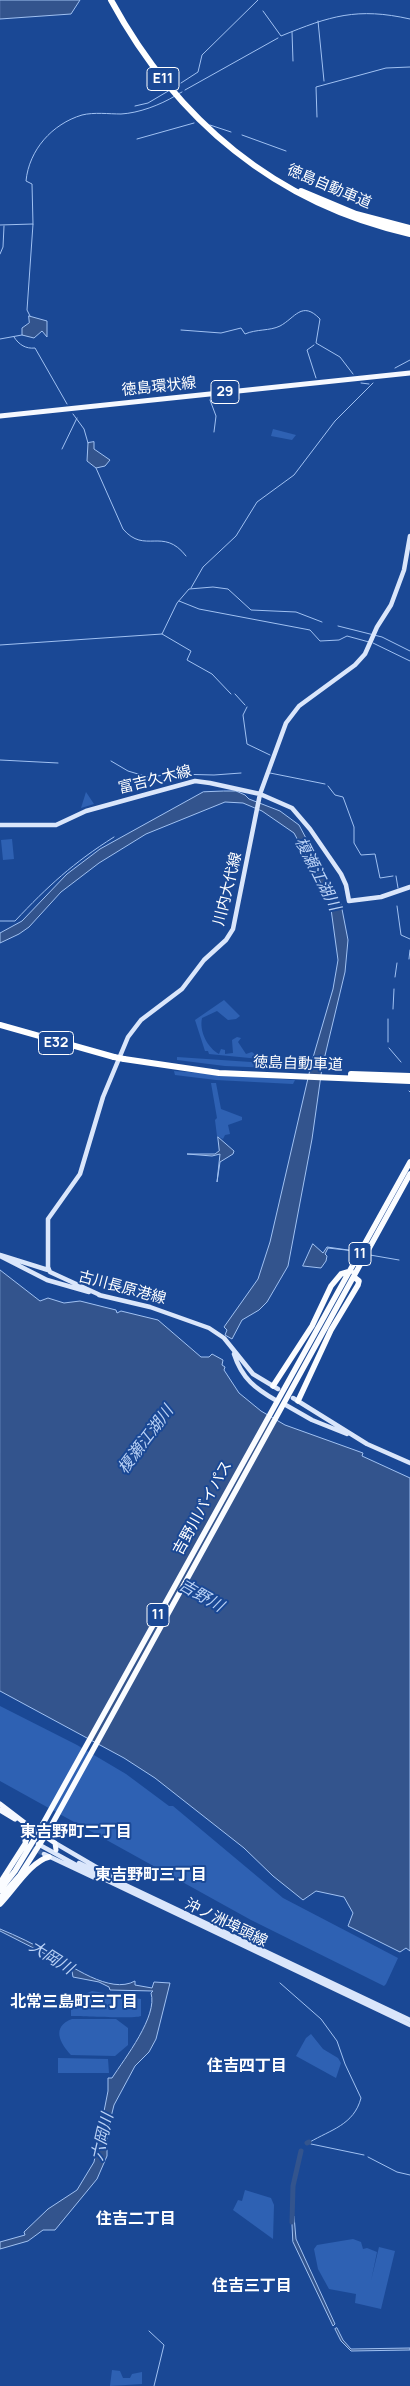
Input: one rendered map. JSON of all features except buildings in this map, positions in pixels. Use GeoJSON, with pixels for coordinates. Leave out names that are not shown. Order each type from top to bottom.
{"type":"FeatureCollection","features":[{"type":"Feature","properties":{"kind":"highway","name":"徳島自動車道"},"geometry":{"type":"LineString","coordinates":[[111,0],[129,31],[165,82],[195,116],[228,147],[290,189],[316,203],[354,218],[410,234]]}},
{"type":"Feature","properties":{"kind":"highway","name":"徳島自動車道"},"geometry":{"type":"LineString","coordinates":[[243,158],[292,186],[333,205],[377,220],[410,228]]}},
{"type":"Feature","properties":{"kind":"highway","name":"徳島自動車道"},"geometry":{"type":"LineString","coordinates":[[0,1025],[114,1057],[219,1073],[410,1075]]}},
{"type":"Feature","properties":{"kind":"highway","name":"徳島自動車道"},"geometry":{"type":"LineString","coordinates":[[327,1075],[410,1081]]}},
{"type":"Feature","properties":{"kind":"highway","name":"吉野川バイパス"},"geometry":{"type":"LineString","coordinates":[[0,1898],[20,1875],[50,1828],[282,1407],[410,1162]]}},
{"type":"Feature","properties":{"kind":"highway","name":"吉野川バイパス"},"geometry":{"type":"LineString","coordinates":[[0,1890],[15,1871],[35,1838],[337,1295],[352,1274],[410,1174]]}},
{"type":"Feature","properties":{"kind":"highway"},"geometry":{"type":"LineString","coordinates":[[275,1388],[310,1331],[332,1285],[340,1274],[352,1274],[359,1281],[358,1285],[331,1330],[295,1399]]}},
{"type":"Feature","properties":{"kind":"highway"},"geometry":{"type":"LineString","coordinates":[[332,1285],[337,1288],[337,1295]]}},
{"type":"Feature","properties":{"kind":"highway"},"geometry":{"type":"LineString","coordinates":[[0,1883],[26,1845],[28,1834],[33,1829]]}},
{"type":"Feature","properties":{"kind":"highway"},"geometry":{"type":"LineString","coordinates":[[0,1904],[33,1866],[48,1855]]}},
{"type":"Feature","properties":{"kind":"main road","name":"徳島環状線"},"geometry":{"type":"LineString","coordinates":[[0,416],[410,373]]}},
{"type":"Feature","properties":{"kind":"main road","name":"川内大代線"},"geometry":{"type":"LineString","coordinates":[[48,1270],[48,1219],[80,1174],[104,1097],[128,1037],[141,1020],[182,989],[209,955],[226,940],[234,929],[260,794],[284,730],[292,713],[355,665],[365,654],[373,634],[391,606],[404,570],[410,536]]}},
{"type":"Feature","properties":{"kind":"main road","name":"富吉久木線"},"geometry":{"type":"LineString","coordinates":[[0,825],[56,825],[86,811],[195,781],[260,794],[286,804],[310,829],[341,874],[346,885],[349,901],[381,897],[410,887]]}},
{"type":"Feature","properties":{"kind":"main road","name":"古川長原港線"},"geometry":{"type":"LineString","coordinates":[[0,1256],[48,1270]]}},
{"type":"Feature","properties":{"kind":"main road","name":"古川長原港線"},"geometry":{"type":"LineString","coordinates":[[0,1256],[47,1280],[150,1307],[201,1325],[219,1334],[253,1374],[275,1388]]}},
{"type":"Feature","properties":{"kind":"main road"},"geometry":{"type":"LineString","coordinates":[[48,1270],[52,1274],[100,1295]]}},
{"type":"Feature","properties":{"kind":"main road","name":"古川長原港線"},"geometry":{"type":"LineString","coordinates":[[232,1349],[240,1371],[246,1380],[276,1404]]}},
{"type":"Feature","properties":{"kind":"main road"},"geometry":{"type":"LineString","coordinates":[[295,1399],[360,1439]]}},
{"type":"Feature","properties":{"kind":"main road"},"geometry":{"type":"LineString","coordinates":[[282,1407],[360,1439],[410,1463]]}},
{"type":"Feature","properties":{"kind":"main road"},"geometry":{"type":"LineString","coordinates":[[0,1804],[33,1829]]}},
{"type":"Feature","properties":{"kind":"main road"},"geometry":{"type":"LineString","coordinates":[[0,1810],[24,1826],[33,1829]]}},
{"type":"Feature","properties":{"kind":"main road"},"geometry":{"type":"LineString","coordinates":[[24,1826],[26,1845]]}},
{"type":"Feature","properties":{"kind":"main road","name":"沖ノ洲埠頭線"},"geometry":{"type":"LineString","coordinates":[[35,1838],[47,1847],[410,2020]]}},
{"type":"Feature","properties":{"kind":"main road"},"geometry":{"type":"LineString","coordinates":[[49,1839],[134,1888]]}},
{"type":"Feature","properties":{"kind":"main road","name":"沖ノ洲埠頭線"},"geometry":{"type":"LineString","coordinates":[[41,1843],[144,1897],[410,2025]]}},
{"type":"Feature","properties":{"kind":"main road"},"geometry":{"type":"LineString","coordinates":[[55,1843],[56,1850]]}},
{"type":"Feature","properties":{"kind":"main road"},"geometry":{"type":"LineString","coordinates":[[48,1855],[102,1881],[144,1897]]}},
{"type":"Feature","properties":{"kind":"shaded area"},"geometry":{"type":"Polygon","coordinates":[[[273,429],[296,435],[292,440],[271,436],[273,429]]]}},
{"type":"Feature","properties":{"kind":"shaded area"},"geometry":{"type":"Polygon","coordinates":[[[86,792],[94,804],[81,808],[86,792]]]}},
{"type":"Feature","properties":{"kind":"shaded area"},"geometry":{"type":"Polygon","coordinates":[[[12,839],[14,859],[3,860],[1,840],[12,839]]]}},
{"type":"Feature","properties":{"kind":"shaded area"},"geometry":{"type":"Polygon","coordinates":[[[224,1000],[240,1016],[236,1019],[228,1020],[217,1011],[202,1018],[203,1034],[208,1044],[219,1054],[221,1049],[225,1050],[225,1054],[233,1053],[232,1040],[237,1037],[241,1038],[238,1042],[246,1054],[252,1052],[260,1059],[209,1054],[208,1051],[205,1051],[195,1020],[224,1000]]]}},
{"type":"Feature","properties":{"kind":"shaded area"},"geometry":{"type":"Polygon","coordinates":[[[177,1057],[295,1065],[295,1069],[225,1066],[177,1060],[177,1057]]]}},
{"type":"Feature","properties":{"kind":"shaded area"},"geometry":{"type":"Polygon","coordinates":[[[174,1071],[295,1080],[293,1084],[216,1080],[175,1075],[174,1071]]]}},
{"type":"Feature","properties":{"kind":"shaded area"},"geometry":{"type":"Polygon","coordinates":[[[211,1083],[216,1083],[221,1109],[242,1117],[242,1120],[228,1125],[230,1134],[225,1135],[223,1139],[217,1136],[215,1120],[217,1118],[211,1083]]]}},
{"type":"Feature","properties":{"kind":"shaded area"},"geometry":{"type":"Polygon","coordinates":[[[0,1706],[77,1745],[126,1774],[169,1806],[173,1806],[283,1898],[398,1958],[386,1984],[384,1986],[251,1920],[0,1781],[0,1706]]]}},
{"type":"Feature","properties":{"kind":"shaded area"},"geometry":{"type":"Polygon","coordinates":[[[92,1991],[141,1999],[141,2016],[71,2016],[71,2000],[92,1991]]]}},
{"type":"Feature","properties":{"kind":"shaded area"},"geometry":{"type":"Polygon","coordinates":[[[72,2019],[116,2019],[128,2028],[128,2045],[115,2056],[71,2055],[61,2040],[60,2031],[61,2026],[65,2022],[72,2019]]]}},
{"type":"Feature","properties":{"kind":"shaded area"},"geometry":{"type":"Polygon","coordinates":[[[311,2034],[323,2049],[338,2058],[341,2063],[336,2078],[296,2056],[306,2038],[311,2034]]]}},
{"type":"Feature","properties":{"kind":"shaded area"},"geometry":{"type":"Polygon","coordinates":[[[58,2058],[108,2059],[109,2073],[58,2073],[58,2058]]]}},
{"type":"Feature","properties":{"kind":"shaded area"},"geometry":{"type":"Polygon","coordinates":[[[245,2190],[271,2198],[274,2205],[273,2239],[233,2210],[238,2200],[242,2201],[245,2190]]]}},
{"type":"Feature","properties":{"kind":"shaded area"},"geometry":{"type":"Polygon","coordinates":[[[353,2239],[361,2242],[363,2249],[367,2248],[377,2252],[371,2281],[379,2247],[395,2251],[381,2309],[355,2303],[356,2294],[329,2289],[318,2269],[314,2249],[317,2245],[353,2239]]]}},
{"type":"Feature","properties":{"kind":"shaded area"},"geometry":{"type":"Polygon","coordinates":[[[112,2370],[120,2371],[123,2378],[130,2378],[132,2374],[142,2372],[142,2384],[110,2386],[112,2370]]]}},
{"type":"Feature","properties":{"kind":"water"},"geometry":{"type":"Polygon","coordinates":[[[0,0],[80,0],[71,14],[0,19],[0,0]]]}},
{"type":"Feature","properties":{"kind":"water"},"geometry":{"type":"Polygon","coordinates":[[[29,316],[47,321],[47,337],[42,331],[34,338],[22,335],[22,328],[29,323],[29,316]]]}},
{"type":"Feature","properties":{"kind":"water"},"geometry":{"type":"Polygon","coordinates":[[[94,442],[94,449],[110,460],[105,466],[96,468],[87,461],[88,443],[94,442]]]}},
{"type":"Feature","properties":{"kind":"water","name":"榎瀬江湖川"},"geometry":{"type":"Polygon","coordinates":[[[236,791],[249,799],[280,811],[299,825],[341,904],[348,940],[345,972],[322,1068],[312,1139],[288,1266],[267,1302],[259,1310],[242,1320],[232,1339],[225,1335],[227,1330],[224,1327],[258,1279],[270,1242],[312,1061],[333,989],[338,960],[331,909],[321,883],[294,833],[262,811],[243,803],[225,802],[146,834],[99,863],[61,892],[29,927],[19,934],[0,943],[0,933],[22,921],[67,874],[100,849],[203,792],[236,791]]]}},
{"type":"Feature","properties":{"kind":"water"},"geometry":{"type":"Polygon","coordinates":[[[218,1137],[234,1151],[233,1154],[220,1162],[217,1182],[220,1154],[212,1156],[187,1154],[215,1154],[219,1151],[218,1137]]]}},
{"type":"Feature","properties":{"kind":"water"},"geometry":{"type":"Polygon","coordinates":[[[313,1244],[323,1253],[327,1247],[355,1251],[328,1248],[325,1254],[327,1256],[326,1261],[321,1268],[303,1266],[313,1244]]]}},
{"type":"Feature","properties":{"kind":"water"},"geometry":{"type":"Polygon","coordinates":[[[0,1270],[40,1301],[48,1298],[64,1303],[80,1301],[116,1310],[117,1313],[121,1311],[158,1320],[201,1357],[209,1357],[212,1354],[223,1360],[224,1370],[239,1393],[261,1411],[285,1425],[363,1453],[362,1456],[410,1478],[410,1951],[406,1948],[400,1952],[348,1926],[353,1913],[344,1897],[316,1891],[303,1900],[273,1876],[244,1848],[155,1778],[124,1758],[0,1691],[0,1270]]]}},
{"type":"Feature","properties":{"kind":"water","name":"六岡川"},"geometry":{"type":"Polygon","coordinates":[[[0,1929],[31,1943],[90,1977],[102,1981],[125,1984],[135,1981],[135,1985],[152,1988],[154,1982],[170,1983],[156,2039],[149,2052],[135,2066],[114,2105],[107,2133],[107,2156],[97,2179],[55,2230],[43,2230],[28,2241],[0,2249],[0,2242],[25,2235],[24,2232],[48,2209],[77,2190],[94,2162],[108,2091],[108,2078],[112,2078],[139,2037],[150,2013],[151,1993],[153,1991],[110,1990],[109,1987],[99,1982],[73,1977],[72,1971],[63,1967],[69,1967],[0,1931],[0,1929]]]}},
{"type":"Feature","properties":{"kind":"water"},"geometry":{"type":"Polygon","coordinates":[[[292,2216],[294,2216],[296,2239],[335,2324],[333,2326],[293,2242],[292,2216]]]}},
{"type":"Feature","properties":{"kind":"water"},"geometry":{"type":"Polygon","coordinates":[[[337,2328],[343,2340],[351,2349],[410,2348],[410,2350],[351,2351],[341,2341],[335,2329],[337,2328]]]}},
{"type":"Feature","properties":{"kind":"waterway"},"geometry":{"type":"LineString","coordinates":[[181,83],[198,72],[202,55],[258,0]]}},
{"type":"Feature","properties":{"kind":"waterway"},"geometry":{"type":"LineString","coordinates":[[263,11],[281,36],[314,23],[359,14],[391,15],[410,19]]}},
{"type":"Feature","properties":{"kind":"waterway"},"geometry":{"type":"LineString","coordinates":[[318,21],[324,81]]}},
{"type":"Feature","properties":{"kind":"waterway"},"geometry":{"type":"LineString","coordinates":[[292,32],[293,61]]}},
{"type":"Feature","properties":{"kind":"waterway"},"geometry":{"type":"LineString","coordinates":[[185,90],[278,38]]}},
{"type":"Feature","properties":{"kind":"waterway"},"geometry":{"type":"LineString","coordinates":[[317,117],[316,87],[386,68],[410,67]]}},
{"type":"Feature","properties":{"kind":"waterway"},"geometry":{"type":"LineString","coordinates":[[135,106],[148,103],[170,90]]}},
{"type":"Feature","properties":{"kind":"waterway"},"geometry":{"type":"LineString","coordinates":[[178,94],[182,92]]}},
{"type":"Feature","properties":{"kind":"waterway"},"geometry":{"type":"LineString","coordinates":[[33,224],[32,184],[26,181],[28,170],[37,149],[52,132],[71,119],[82,115],[135,112],[175,96]]}},
{"type":"Feature","properties":{"kind":"waterway"},"geometry":{"type":"LineString","coordinates":[[137,139],[194,123]]}},
{"type":"Feature","properties":{"kind":"waterway"},"geometry":{"type":"LineString","coordinates":[[210,125],[231,132]]}},
{"type":"Feature","properties":{"kind":"waterway"},"geometry":{"type":"LineString","coordinates":[[242,135],[286,151]]}},
{"type":"Feature","properties":{"kind":"waterway"},"geometry":{"type":"LineString","coordinates":[[0,225],[33,224],[27,310],[30,316]]}},
{"type":"Feature","properties":{"kind":"waterway"},"geometry":{"type":"LineString","coordinates":[[0,254],[3,247],[4,226]]}},
{"type":"Feature","properties":{"kind":"waterway"},"geometry":{"type":"LineString","coordinates":[[181,330],[221,333],[241,328],[245,334],[276,328],[299,312],[308,311],[320,319],[316,343],[340,357],[353,374]]}},
{"type":"Feature","properties":{"kind":"waterway"},"geometry":{"type":"LineString","coordinates":[[0,339],[22,335]]}},
{"type":"Feature","properties":{"kind":"waterway"},"geometry":{"type":"LineString","coordinates":[[14,337],[23,346],[35,348],[67,404]]}},
{"type":"Feature","properties":{"kind":"waterway"},"geometry":{"type":"LineString","coordinates":[[314,345],[307,350],[316,378]]}},
{"type":"Feature","properties":{"kind":"waterway"},"geometry":{"type":"LineString","coordinates":[[395,368],[410,360]]}},
{"type":"Feature","properties":{"kind":"waterway"},"geometry":{"type":"LineString","coordinates":[[361,383],[369,384]]}},
{"type":"Feature","properties":{"kind":"waterway"},"geometry":{"type":"LineString","coordinates":[[191,588],[203,567],[236,536],[257,502],[294,475],[335,421],[373,383]]}},
{"type":"Feature","properties":{"kind":"waterway"},"geometry":{"type":"LineString","coordinates":[[210,400],[216,416],[214,432]]}},
{"type":"Feature","properties":{"kind":"waterway"},"geometry":{"type":"LineString","coordinates":[[73,414],[84,429],[88,443]]}},
{"type":"Feature","properties":{"kind":"waterway"},"geometry":{"type":"LineString","coordinates":[[62,449],[77,418]]}},
{"type":"Feature","properties":{"kind":"waterway"},"geometry":{"type":"LineString","coordinates":[[96,468],[123,529],[139,540],[170,543],[178,547],[186,556]]}},
{"type":"Feature","properties":{"kind":"waterway"},"geometry":{"type":"LineString","coordinates":[[0,645],[162,634],[177,603],[189,589],[213,587],[228,589],[251,610],[296,612],[322,622]]}},
{"type":"Feature","properties":{"kind":"waterway"},"geometry":{"type":"LineString","coordinates":[[179,601],[199,609],[310,630],[320,641],[339,640],[347,636],[369,642]]}},
{"type":"Feature","properties":{"kind":"waterway"},"geometry":{"type":"LineString","coordinates":[[338,626],[382,637],[410,651]]}},
{"type":"Feature","properties":{"kind":"waterway"},"geometry":{"type":"LineString","coordinates":[[162,634],[191,651],[187,660],[212,674],[231,694]]}},
{"type":"Feature","properties":{"kind":"waterway"},"geometry":{"type":"LineString","coordinates":[[373,643],[410,661]]}},
{"type":"Feature","properties":{"kind":"waterway"},"geometry":{"type":"LineString","coordinates":[[235,694],[245,705]]}},
{"type":"Feature","properties":{"kind":"waterway"},"geometry":{"type":"LineString","coordinates":[[247,707],[243,715],[247,744],[270,755]]}},
{"type":"Feature","properties":{"kind":"waterway"},"geometry":{"type":"LineString","coordinates":[[0,760],[58,763]]}},
{"type":"Feature","properties":{"kind":"waterway"},"geometry":{"type":"LineString","coordinates":[[111,761],[128,771],[148,777],[174,774],[214,775],[241,773]]}},
{"type":"Feature","properties":{"kind":"waterway"},"geometry":{"type":"LineString","coordinates":[[270,773],[325,784]]}},
{"type":"Feature","properties":{"kind":"waterway"},"geometry":{"type":"LineString","coordinates":[[328,786],[335,795],[343,797],[354,827],[354,843],[361,855],[375,854],[380,878],[393,876]]}},
{"type":"Feature","properties":{"kind":"waterway"},"geometry":{"type":"LineString","coordinates":[[0,921],[15,921],[61,876],[114,837]]}},
{"type":"Feature","properties":{"kind":"waterway"},"geometry":{"type":"LineString","coordinates":[[396,876],[398,888]]}},
{"type":"Feature","properties":{"kind":"waterway"},"geometry":{"type":"LineString","coordinates":[[397,906],[401,935],[410,939]]}},
{"type":"Feature","properties":{"kind":"waterway"},"geometry":{"type":"LineString","coordinates":[[409,959],[410,950]]}},
{"type":"Feature","properties":{"kind":"waterway"},"geometry":{"type":"LineString","coordinates":[[395,977],[397,963]]}},
{"type":"Feature","properties":{"kind":"waterway"},"geometry":{"type":"LineString","coordinates":[[393,1009],[394,989]]}},
{"type":"Feature","properties":{"kind":"waterway"},"geometry":{"type":"LineString","coordinates":[[388,1019],[388,1042]]}},
{"type":"Feature","properties":{"kind":"waterway"},"geometry":{"type":"LineString","coordinates":[[389,1048],[401,1062]]}},
{"type":"Feature","properties":{"kind":"waterway"},"geometry":{"type":"LineString","coordinates":[[370,1255],[399,1260]]}},
{"type":"Feature","properties":{"kind":"waterway"},"geometry":{"type":"LineString","coordinates":[[280,1983],[321,2019],[337,2041],[345,2064],[361,2098],[358,2107],[347,2121],[310,2142]]}},
{"type":"Feature","properties":{"kind":"waterway"},"geometry":{"type":"LineString","coordinates":[[311,2144],[364,2155]]}},
{"type":"Feature","properties":{"kind":"waterway"},"geometry":{"type":"LineString","coordinates":[[292,2222],[293,2186],[301,2151]]}},
{"type":"Feature","properties":{"kind":"waterway"},"geometry":{"type":"LineString","coordinates":[[368,2157],[397,2172],[410,2175]]}},
{"type":"Feature","properties":{"kind":"waterway"},"geometry":{"type":"LineString","coordinates":[[149,2331],[164,2345],[154,2386]]}},
{"type":"Feature","properties":{"kind":"tunnel"},"geometry":{"type":"LineString","coordinates":[[27,1845],[44,1854]]}},
{"type":"Feature","properties":{"kind":"district","name":"東吉野町二丁目"},"geometry":{"type":"Point","coordinates":[76,1833]}},
{"type":"Feature","properties":{"kind":"district","name":"東吉野町三丁目"},"geometry":{"type":"Point","coordinates":[151,1876]}},
{"type":"Feature","properties":{"kind":"district","name":"北常三島町三丁目"},"geometry":{"type":"Point","coordinates":[74,2003]}},
{"type":"Feature","properties":{"kind":"district","name":"住吉四丁目"},"geometry":{"type":"Point","coordinates":[247,2067]}},
{"type":"Feature","properties":{"kind":"district","name":"住吉二丁目"},"geometry":{"type":"Point","coordinates":[136,2220]}},
{"type":"Feature","properties":{"kind":"district","name":"住吉三丁目"},"geometry":{"type":"Point","coordinates":[252,2287]}},
{"type":"Feature","properties":{"kind":"water label","name":"吉野川"},"geometry":{"type":"Point","coordinates":[201,1596]}},
{"type":"Feature","properties":{"kind":"water label","name":"大岡川"},"geometry":{"type":"Point","coordinates":[51,1958]}}]}
